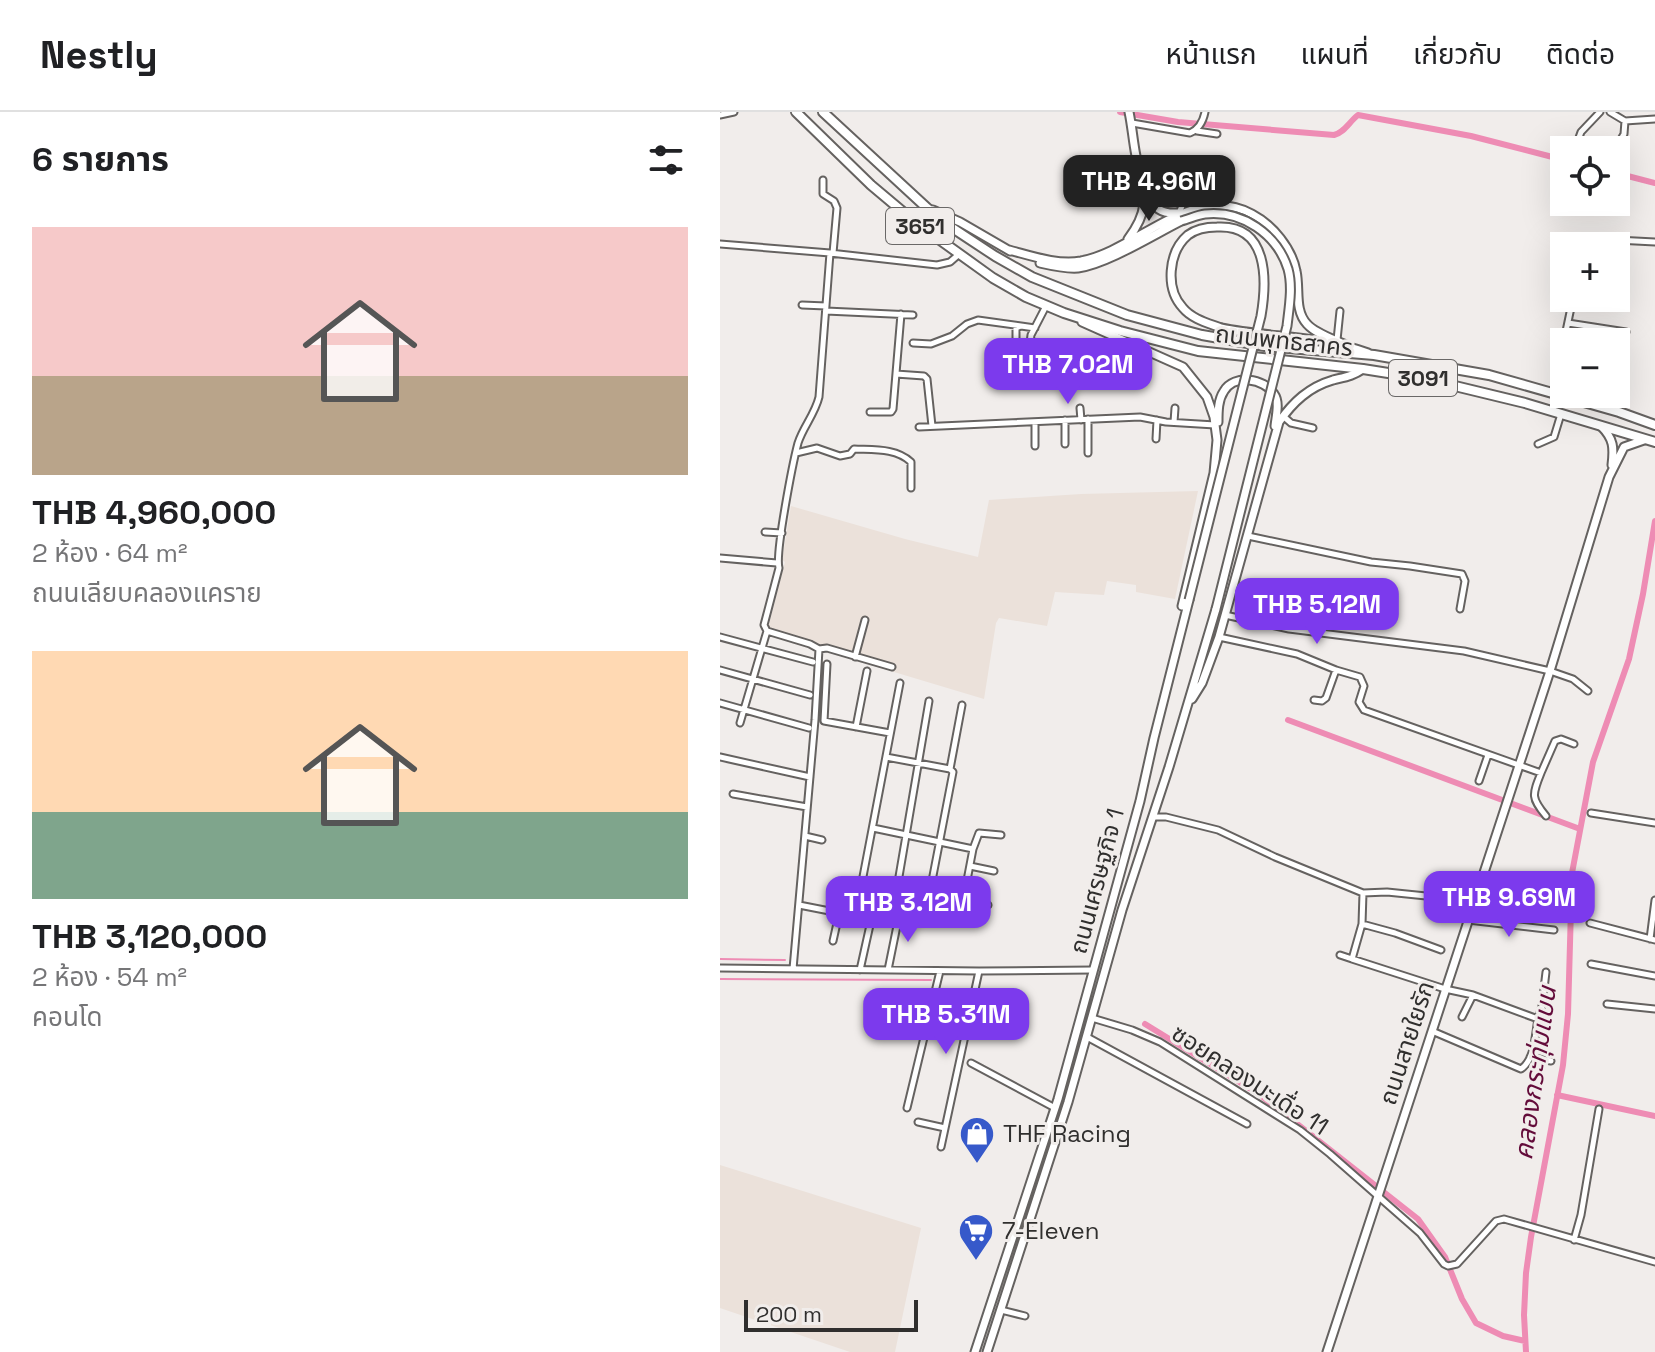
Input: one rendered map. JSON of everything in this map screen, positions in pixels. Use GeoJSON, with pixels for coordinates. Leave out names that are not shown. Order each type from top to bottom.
{"type":"FeatureCollection","features":[{"type":"Feature","properties":{"kind":"main road","name":"ถนนพุทธสาคร"},"geometry":{"type":"LineString","coordinates":[[796,112],[871,185],[915,222],[993,278],[1046,305],[1120,331],[1198,351],[1363,369]]}},
{"type":"Feature","properties":{"kind":"main road","name":"ถนนพุทธสาคร"},"geometry":{"type":"LineString","coordinates":[[823,112],[927,208],[962,235],[1032,277],[1127,315],[1202,335],[1265,346],[1374,355]]}},
{"type":"Feature","properties":{"kind":"main road"},"geometry":{"type":"LineString","coordinates":[[1120,245],[1134,231],[1145,209],[1129,112]]}},
{"type":"Feature","properties":{"kind":"main road"},"geometry":{"type":"LineString","coordinates":[[1143,184],[1153,205],[1159,210],[1181,215]]}},
{"type":"Feature","properties":{"kind":"main road"},"geometry":{"type":"LineString","coordinates":[[1009,250],[1042,259],[1078,262],[1102,254],[1204,206],[1231,208],[1252,214],[1272,229],[1287,248],[1296,270],[1301,316],[1315,331],[1350,347]]}},
{"type":"Feature","properties":{"kind":"main road"},"geometry":{"type":"LineString","coordinates":[[927,208],[960,222],[1009,250],[1061,268],[1078,268],[1113,256],[1181,215]]}},
{"type":"Feature","properties":{"kind":"main road","name":"ถนนเศรษฐกิจ 1"},"geometry":{"type":"LineString","coordinates":[[987,1352],[1068,1102],[1122,910],[1216,609],[1287,326],[1291,297],[1289,272],[1281,252],[1267,235],[1249,221],[1230,215],[1181,215]]}},
{"type":"Feature","properties":{"kind":"main road","name":"ถนนเศรษฐกิจ 1"},"geometry":{"type":"LineString","coordinates":[[975,1352],[1056,1103],[1094,970],[1140,801],[1166,691],[1189,600],[1261,316],[1266,289],[1264,267],[1257,246],[1243,232],[1223,226],[1204,228],[1188,235],[1176,252],[1171,273],[1173,293],[1183,309],[1201,321],[1244,333],[1318,341],[1350,347]]}},
{"type":"Feature","properties":{"kind":"main road"},"geometry":{"type":"LineString","coordinates":[[1064,313],[1183,367],[1207,397],[1217,440]]}},
{"type":"Feature","properties":{"kind":"main road","name":"3091"},"geometry":{"type":"LineString","coordinates":[[1350,347],[1374,355],[1489,375],[1550,392]]}},
{"type":"Feature","properties":{"kind":"main road","name":"3091"},"geometry":{"type":"LineString","coordinates":[[1188,704],[1202,683],[1219,637],[1275,432],[1291,405],[1305,393],[1330,381],[1353,376],[1363,369],[1426,379],[1561,413],[1651,440]]}},
{"type":"Feature","properties":{"kind":"main road"},"geometry":{"type":"LineString","coordinates":[[1166,691],[1168,665],[1214,473],[1218,406],[1229,384],[1250,380],[1265,385],[1276,395],[1277,415],[1272,446]]}},
{"type":"Feature","properties":{"kind":"main road","name":"3091"},"geometry":{"type":"LineString","coordinates":[[1605,408],[1655,425]]}},
{"type":"Feature","properties":{"kind":"main road","name":"ถนนสายใยรัก"},"geometry":{"type":"LineString","coordinates":[[1327,1352],[1550,671],[1611,471],[1614,448],[1609,433],[1600,424]]}},
{"type":"Feature","properties":{"kind":"main road","name":"ถนนสายใยรัก"},"geometry":{"type":"LineString","coordinates":[[1611,471],[1624,447],[1651,440]]}},
{"type":"Feature","properties":{"kind":"main road"},"geometry":{"type":"LineString","coordinates":[[1056,1103],[1068,1102]]}},
{"type":"Feature","properties":{"kind":"street"},"geometry":{"type":"LineString","coordinates":[[720,115],[734,112]]}},
{"type":"Feature","properties":{"kind":"street"},"geometry":{"type":"LineString","coordinates":[[1196,131],[1205,112]]}},
{"type":"Feature","properties":{"kind":"street"},"geometry":{"type":"LineString","coordinates":[[1580,136],[1600,112]]}},
{"type":"Feature","properties":{"kind":"street"},"geometry":{"type":"LineString","coordinates":[[1610,112],[1625,121],[1655,119]]}},
{"type":"Feature","properties":{"kind":"street"},"geometry":{"type":"LineString","coordinates":[[1623,136],[1625,121]]}},
{"type":"Feature","properties":{"kind":"street"},"geometry":{"type":"LineString","coordinates":[[1132,123],[1190,133],[1217,134]]}},
{"type":"Feature","properties":{"kind":"street"},"geometry":{"type":"LineString","coordinates":[[1181,215],[1193,184],[1189,179],[1189,168]]}},
{"type":"Feature","properties":{"kind":"street"},"geometry":{"type":"LineString","coordinates":[[740,723],[767,631],[764,625],[779,568],[777,563],[796,453],[819,397],[837,208],[834,201],[823,194],[823,180]]}},
{"type":"Feature","properties":{"kind":"street"},"geometry":{"type":"LineString","coordinates":[[1630,241],[1655,242]]}},
{"type":"Feature","properties":{"kind":"street"},"geometry":{"type":"LineString","coordinates":[[720,244],[937,265],[950,262],[958,255]]}},
{"type":"Feature","properties":{"kind":"street"},"geometry":{"type":"LineString","coordinates":[[802,305],[913,315]]}},
{"type":"Feature","properties":{"kind":"street"},"geometry":{"type":"LineString","coordinates":[[1029,351],[1031,335],[1046,305]]}},
{"type":"Feature","properties":{"kind":"street"},"geometry":{"type":"LineString","coordinates":[[1337,340],[1340,311]]}},
{"type":"Feature","properties":{"kind":"street"},"geometry":{"type":"LineString","coordinates":[[1567,328],[1570,312]]}},
{"type":"Feature","properties":{"kind":"street"},"geometry":{"type":"LineString","coordinates":[[870,412],[891,412],[893,409],[901,314]]}},
{"type":"Feature","properties":{"kind":"street"},"geometry":{"type":"LineString","coordinates":[[913,343],[931,344],[952,336],[978,320],[1035,328]]}},
{"type":"Feature","properties":{"kind":"street"},"geometry":{"type":"LineString","coordinates":[[1568,323],[1600,328]]}},
{"type":"Feature","properties":{"kind":"street"},"geometry":{"type":"LineString","coordinates":[[1016,358],[1016,328],[1021,326]]}},
{"type":"Feature","properties":{"kind":"street"},"geometry":{"type":"LineString","coordinates":[[896,374],[924,376],[927,379],[932,426]]}},
{"type":"Feature","properties":{"kind":"street"},"geometry":{"type":"LineString","coordinates":[[1080,408],[1088,453]]}},
{"type":"Feature","properties":{"kind":"street"},"geometry":{"type":"LineString","coordinates":[[1174,422],[1175,408]]}},
{"type":"Feature","properties":{"kind":"street"},"geometry":{"type":"LineString","coordinates":[[1538,444],[1554,437],[1561,413]]}},
{"type":"Feature","properties":{"kind":"street"},"geometry":{"type":"LineString","coordinates":[[1283,416],[1287,421],[1313,428]]}},
{"type":"Feature","properties":{"kind":"street"},"geometry":{"type":"LineString","coordinates":[[919,427],[1140,417],[1215,425]]}},
{"type":"Feature","properties":{"kind":"street"},"geometry":{"type":"LineString","coordinates":[[1065,420],[1065,444]]}},
{"type":"Feature","properties":{"kind":"street"},"geometry":{"type":"LineString","coordinates":[[1156,439],[1157,420]]}},
{"type":"Feature","properties":{"kind":"street"},"geometry":{"type":"LineString","coordinates":[[1035,422],[1035,446]]}},
{"type":"Feature","properties":{"kind":"street"},"geometry":{"type":"LineString","coordinates":[[796,453],[817,448],[840,456],[850,454],[854,449],[904,455],[911,462],[911,488]]}},
{"type":"Feature","properties":{"kind":"street"},"geometry":{"type":"LineString","coordinates":[[765,532],[782,533]]}},
{"type":"Feature","properties":{"kind":"street"},"geometry":{"type":"LineString","coordinates":[[1248,536],[1359,559],[1462,574],[1465,581],[1460,609]]}},
{"type":"Feature","properties":{"kind":"street"},"geometry":{"type":"LineString","coordinates":[[720,558],[777,563]]}},
{"type":"Feature","properties":{"kind":"street"},"geometry":{"type":"LineString","coordinates":[[1225,615],[1289,629],[1464,651],[1550,671],[1573,679],[1588,691]]}},
{"type":"Feature","properties":{"kind":"street"},"geometry":{"type":"LineString","coordinates":[[855,657],[865,620]]}},
{"type":"Feature","properties":{"kind":"street"},"geometry":{"type":"LineString","coordinates":[[767,631],[819,649],[827,648],[892,667]]}},
{"type":"Feature","properties":{"kind":"street"},"geometry":{"type":"LineString","coordinates":[[720,637],[813,662]]}},
{"type":"Feature","properties":{"kind":"street"},"geometry":{"type":"LineString","coordinates":[[1219,637],[1297,654],[1362,679],[1364,686],[1359,702],[1364,710],[1541,773]]}},
{"type":"Feature","properties":{"kind":"street"},"geometry":{"type":"LineString","coordinates":[[793,969],[819,649]]}},
{"type":"Feature","properties":{"kind":"street"},"geometry":{"type":"LineString","coordinates":[[827,664],[824,721],[890,733]]}},
{"type":"Feature","properties":{"kind":"street"},"geometry":{"type":"LineString","coordinates":[[720,670],[810,695]]}},
{"type":"Feature","properties":{"kind":"street"},"geometry":{"type":"LineString","coordinates":[[1314,700],[1326,698],[1336,670]]}},
{"type":"Feature","properties":{"kind":"street"},"geometry":{"type":"LineString","coordinates":[[856,727],[867,671]]}},
{"type":"Feature","properties":{"kind":"street"},"geometry":{"type":"LineString","coordinates":[[799,905],[850,915],[857,908],[900,683]]}},
{"type":"Feature","properties":{"kind":"street"},"geometry":{"type":"LineString","coordinates":[[895,900],[929,701]]}},
{"type":"Feature","properties":{"kind":"street"},"geometry":{"type":"LineString","coordinates":[[720,703],[809,728]]}},
{"type":"Feature","properties":{"kind":"street"},"geometry":{"type":"LineString","coordinates":[[926,912],[953,772],[950,769],[962,705]]}},
{"type":"Feature","properties":{"kind":"street"},"geometry":{"type":"LineString","coordinates":[[1546,816],[1534,800],[1534,790],[1555,741],[1561,739],[1574,744]]}},
{"type":"Feature","properties":{"kind":"street"},"geometry":{"type":"LineString","coordinates":[[1479,781],[1489,755]]}},
{"type":"Feature","properties":{"kind":"street"},"geometry":{"type":"LineString","coordinates":[[720,757],[810,777]]}},
{"type":"Feature","properties":{"kind":"street"},"geometry":{"type":"LineString","coordinates":[[886,757],[950,769]]}},
{"type":"Feature","properties":{"kind":"street"},"geometry":{"type":"LineString","coordinates":[[733,794],[807,807]]}},
{"type":"Feature","properties":{"kind":"street"},"geometry":{"type":"LineString","coordinates":[[1591,813],[1655,823]]}},
{"type":"Feature","properties":{"kind":"street"},"geometry":{"type":"LineString","coordinates":[[1152,816],[1218,830],[1363,893],[1387,892],[1475,901]]}},
{"type":"Feature","properties":{"kind":"street"},"geometry":{"type":"LineString","coordinates":[[873,828],[973,849]]}},
{"type":"Feature","properties":{"kind":"street"},"geometry":{"type":"LineString","coordinates":[[960,917],[979,833],[1001,835]]}},
{"type":"Feature","properties":{"kind":"street"},"geometry":{"type":"LineString","coordinates":[[805,836],[822,840]]}},
{"type":"Feature","properties":{"kind":"street"},"geometry":{"type":"LineString","coordinates":[[970,866],[994,871]]}},
{"type":"Feature","properties":{"kind":"street"},"geometry":{"type":"LineString","coordinates":[[1352,959],[1362,924],[1363,893]]}},
{"type":"Feature","properties":{"kind":"street"},"geometry":{"type":"LineString","coordinates":[[964,900],[988,905]]}},
{"type":"Feature","properties":{"kind":"street"},"geometry":{"type":"LineString","coordinates":[[1590,923],[1653,939],[1655,900]]}},
{"type":"Feature","properties":{"kind":"street"},"geometry":{"type":"LineString","coordinates":[[860,970],[874,907]]}},
{"type":"Feature","properties":{"kind":"street"},"geometry":{"type":"LineString","coordinates":[[888,970],[900,911]]}},
{"type":"Feature","properties":{"kind":"street"},"geometry":{"type":"LineString","coordinates":[[833,941],[839,914]]}},
{"type":"Feature","properties":{"kind":"street"},"geometry":{"type":"LineString","coordinates":[[1468,920],[1554,930]]}},
{"type":"Feature","properties":{"kind":"street"},"geometry":{"type":"LineString","coordinates":[[1362,924],[1441,950]]}},
{"type":"Feature","properties":{"kind":"street"},"geometry":{"type":"LineString","coordinates":[[1340,955],[1473,995],[1538,1019]]}},
{"type":"Feature","properties":{"kind":"street"},"geometry":{"type":"LineString","coordinates":[[1591,964],[1655,976]]}},
{"type":"Feature","properties":{"kind":"street"},"geometry":{"type":"LineString","coordinates":[[720,968],[1094,970]]}},
{"type":"Feature","properties":{"kind":"street"},"geometry":{"type":"LineString","coordinates":[[907,1108],[940,971]]}},
{"type":"Feature","properties":{"kind":"street"},"geometry":{"type":"LineString","coordinates":[[941,1147],[979,971]]}},
{"type":"Feature","properties":{"kind":"street"},"geometry":{"type":"LineString","coordinates":[[1432,1031],[1517,1068],[1524,1068],[1530,1057],[1542,1006],[1546,972]]}},
{"type":"Feature","properties":{"kind":"street"},"geometry":{"type":"LineString","coordinates":[[1462,1017],[1473,995]]}},
{"type":"Feature","properties":{"kind":"street"},"geometry":{"type":"LineString","coordinates":[[1607,1004],[1655,1009]]}},
{"type":"Feature","properties":{"kind":"street","name":"ซอยคลองมะเดื่อ 11"},"geometry":{"type":"LineString","coordinates":[[1092,1018],[1160,1042],[1300,1130],[1420,1233],[1448,1266],[1457,1264],[1496,1221],[1504,1219],[1655,1262]]}},
{"type":"Feature","properties":{"kind":"street"},"geometry":{"type":"LineString","coordinates":[[1087,1037],[1247,1124]]}},
{"type":"Feature","properties":{"kind":"street"},"geometry":{"type":"LineString","coordinates":[[1530,1057],[1551,1061]]}},
{"type":"Feature","properties":{"kind":"street"},"geometry":{"type":"LineString","coordinates":[[971,1063],[1056,1103]]}},
{"type":"Feature","properties":{"kind":"street"},"geometry":{"type":"LineString","coordinates":[[1574,1240],[1599,1109]]}},
{"type":"Feature","properties":{"kind":"street"},"geometry":{"type":"LineString","coordinates":[[918,1122],[945,1128]]}},
{"type":"Feature","properties":{"kind":"street"},"geometry":{"type":"LineString","coordinates":[[1001,1310],[1025,1316]]}},
{"type":"Feature","properties":{"kind":"shaded area"},"geometry":{"type":"Polygon","coordinates":[[[1198,491],[1175,599],[1136,592],[1136,585],[1107,581],[1104,595],[1055,592],[1047,626],[999,618],[984,699],[824,651],[768,628],[785,562],[782,560],[791,506],[978,557],[989,500],[1198,491]]]}},
{"type":"Feature","properties":{"kind":"shaded area"},"geometry":{"type":"Polygon","coordinates":[[[720,1165],[921,1228],[895,1352],[850,1352],[720,1308],[720,1165]]]}},
{"type":"Feature","properties":{"kind":"waterway"},"geometry":{"type":"LineString","coordinates":[[1120,112],[1178,122],[1334,135],[1358,115],[1471,136],[1550,156]]}},
{"type":"Feature","properties":{"kind":"waterway"},"geometry":{"type":"LineString","coordinates":[[1630,177],[1655,183]]}},
{"type":"Feature","properties":{"kind":"waterway","name":"คลองกระทุ่มแบน"},"geometry":{"type":"LineString","coordinates":[[1526,1352],[1526,1273],[1563,1065],[1568,1014],[1572,873],[1593,762],[1629,659],[1655,521]]}},
{"type":"Feature","properties":{"kind":"waterway"},"geometry":{"type":"LineString","coordinates":[[1288,720],[1580,829]]}},
{"type":"Feature","properties":{"kind":"waterway"},"geometry":{"type":"LineString","coordinates":[[720,959],[785,960]]}},
{"type":"Feature","properties":{"kind":"waterway"},"geometry":{"type":"LineString","coordinates":[[720,979],[931,980]]}},
{"type":"Feature","properties":{"kind":"waterway"},"geometry":{"type":"LineString","coordinates":[[1145,1024],[1259,1094],[1418,1219],[1445,1257],[1462,1299],[1476,1323],[1503,1336],[1525,1341]]}},
{"type":"Feature","properties":{"kind":"waterway"},"geometry":{"type":"LineString","coordinates":[[1557,1095],[1655,1116]]}},
{"type":"Feature","properties":{"kind":"place","name":"THF Racing"},"geometry":{"type":"Point","coordinates":[977,1165]}},
{"type":"Feature","properties":{"kind":"place","name":"7-Eleven"},"geometry":{"type":"Point","coordinates":[976,1262]}}]}
